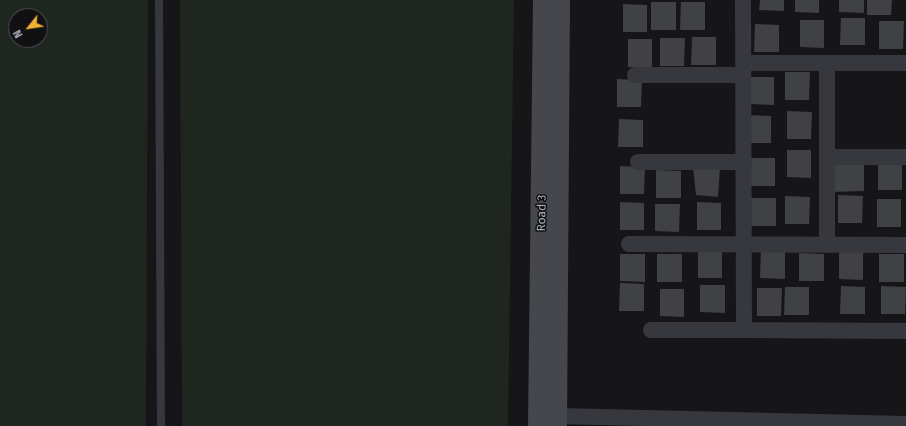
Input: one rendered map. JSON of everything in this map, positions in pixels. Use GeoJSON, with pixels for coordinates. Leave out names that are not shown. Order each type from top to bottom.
{"type":"FeatureCollection","features":[{"type":"Feature","properties":{"kind":"street","name":"Road 3"},"geometry":{"type":"LineString","coordinates":[[544,0],[548,422]]}},
{"type":"Feature","properties":{"kind":"street","name":"Road 3"},"geometry":{"type":"LineString","coordinates":[[548,422],[559,0]]}},
{"type":"Feature","properties":{"kind":"street"},"geometry":{"type":"LineString","coordinates":[[743,0],[744,330]]}},
{"type":"Feature","properties":{"kind":"street"},"geometry":{"type":"LineString","coordinates":[[826,63],[827,244]]}},
{"type":"Feature","properties":{"kind":"street"},"geometry":{"type":"LineString","coordinates":[[635,75],[826,63],[906,63]]}},
{"type":"Feature","properties":{"kind":"street"},"geometry":{"type":"LineString","coordinates":[[827,157],[906,157]]}},
{"type":"Feature","properties":{"kind":"street"},"geometry":{"type":"LineString","coordinates":[[638,162],[744,162]]}},
{"type":"Feature","properties":{"kind":"street"},"geometry":{"type":"LineString","coordinates":[[629,244],[906,244]]}},
{"type":"Feature","properties":{"kind":"street"},"geometry":{"type":"LineString","coordinates":[[651,330],[906,331]]}},
{"type":"Feature","properties":{"kind":"street"},"geometry":{"type":"LineString","coordinates":[[548,422],[906,424]]}},
{"type":"Feature","properties":{"kind":"lane"},"geometry":{"type":"LineString","coordinates":[[159,0],[161,426]]}},
{"type":"Feature","properties":{"kind":"shaded area"},"geometry":{"type":"Polygon","coordinates":[[[0,0],[148,0],[146,426],[0,426],[0,0]]]}},
{"type":"Feature","properties":{"kind":"shaded area"},"geometry":{"type":"Polygon","coordinates":[[[180,0],[514,0],[508,426],[182,426],[180,0]]]}},
{"type":"Feature","properties":{"kind":"building"},"geometry":{"type":"Polygon","coordinates":[[[760,0],[784,0],[784,11],[759,10],[760,0]]]}},
{"type":"Feature","properties":{"kind":"building"},"geometry":{"type":"Polygon","coordinates":[[[795,0],[819,0],[819,13],[795,12],[795,0]]]}},
{"type":"Feature","properties":{"kind":"building"},"geometry":{"type":"Polygon","coordinates":[[[839,0],[864,0],[864,13],[839,12],[839,0]]]}},
{"type":"Feature","properties":{"kind":"building"},"geometry":{"type":"Polygon","coordinates":[[[867,0],[892,0],[891,15],[867,15],[867,0]]]}},
{"type":"Feature","properties":{"kind":"building"},"geometry":{"type":"Polygon","coordinates":[[[651,2],[676,2],[676,30],[651,30],[651,2]]]}},
{"type":"Feature","properties":{"kind":"building"},"geometry":{"type":"Polygon","coordinates":[[[681,2],[705,2],[705,30],[680,30],[681,2]]]}},
{"type":"Feature","properties":{"kind":"building"},"geometry":{"type":"Polygon","coordinates":[[[623,4],[647,5],[647,32],[623,32],[623,4]]]}},
{"type":"Feature","properties":{"kind":"building"},"geometry":{"type":"Polygon","coordinates":[[[841,18],[865,18],[865,45],[840,45],[841,18]]]}},
{"type":"Feature","properties":{"kind":"building"},"geometry":{"type":"Polygon","coordinates":[[[800,20],[824,20],[824,48],[800,47],[800,20]]]}},
{"type":"Feature","properties":{"kind":"building"},"geometry":{"type":"Polygon","coordinates":[[[879,21],[904,21],[903,49],[879,49],[879,21]]]}},
{"type":"Feature","properties":{"kind":"building"},"geometry":{"type":"Polygon","coordinates":[[[755,24],[779,25],[779,52],[754,52],[755,24]]]}},
{"type":"Feature","properties":{"kind":"building"},"geometry":{"type":"Polygon","coordinates":[[[692,37],[716,37],[716,65],[691,65],[692,37]]]}},
{"type":"Feature","properties":{"kind":"building"},"geometry":{"type":"Polygon","coordinates":[[[660,38],[685,38],[684,66],[660,66],[660,38]]]}},
{"type":"Feature","properties":{"kind":"building"},"geometry":{"type":"Polygon","coordinates":[[[628,39],[652,39],[652,67],[628,67],[628,39]]]}},
{"type":"Feature","properties":{"kind":"building"},"geometry":{"type":"Polygon","coordinates":[[[785,72],[810,72],[809,100],[785,100],[785,72]]]}},
{"type":"Feature","properties":{"kind":"building"},"geometry":{"type":"Polygon","coordinates":[[[750,77],[774,77],[774,105],[750,104],[750,77]]]}},
{"type":"Feature","properties":{"kind":"building"},"geometry":{"type":"Polygon","coordinates":[[[617,79],[642,80],[641,107],[617,107],[617,79]]]}},
{"type":"Feature","properties":{"kind":"building"},"geometry":{"type":"Polygon","coordinates":[[[787,111],[812,112],[811,139],[787,139],[787,111]]]}},
{"type":"Feature","properties":{"kind":"building"},"geometry":{"type":"Polygon","coordinates":[[[746,115],[771,116],[771,143],[746,143],[746,115]]]}},
{"type":"Feature","properties":{"kind":"building"},"geometry":{"type":"Polygon","coordinates":[[[619,119],[643,120],[643,147],[618,147],[619,119]]]}},
{"type":"Feature","properties":{"kind":"building"},"geometry":{"type":"Polygon","coordinates":[[[787,150],[811,150],[811,178],[787,177],[787,150]]]}},
{"type":"Feature","properties":{"kind":"building"},"geometry":{"type":"Polygon","coordinates":[[[751,158],[775,158],[775,186],[751,186],[751,158]]]}},
{"type":"Feature","properties":{"kind":"building"},"geometry":{"type":"Polygon","coordinates":[[[878,163],[902,163],[902,190],[878,190],[878,163]]]}},
{"type":"Feature","properties":{"kind":"building"},"geometry":{"type":"Polygon","coordinates":[[[830,164],[864,164],[864,191],[830,192],[830,164]]]}},
{"type":"Feature","properties":{"kind":"building"},"geometry":{"type":"Polygon","coordinates":[[[620,166],[645,167],[644,194],[620,194],[620,166]]]}},
{"type":"Feature","properties":{"kind":"building"},"geometry":{"type":"Polygon","coordinates":[[[693,168],[720,168],[718,197],[696,195],[693,168]]]}},
{"type":"Feature","properties":{"kind":"building"},"geometry":{"type":"Polygon","coordinates":[[[656,170],[681,171],[681,198],[656,198],[656,170]]]}},
{"type":"Feature","properties":{"kind":"building"},"geometry":{"type":"Polygon","coordinates":[[[838,195],[863,196],[862,223],[838,223],[838,195]]]}},
{"type":"Feature","properties":{"kind":"building"},"geometry":{"type":"Polygon","coordinates":[[[785,196],[810,197],[809,224],[785,224],[785,196]]]}},
{"type":"Feature","properties":{"kind":"building"},"geometry":{"type":"Polygon","coordinates":[[[751,198],[776,198],[776,226],[751,226],[751,198]]]}},
{"type":"Feature","properties":{"kind":"building"},"geometry":{"type":"Polygon","coordinates":[[[877,199],[901,199],[901,227],[877,227],[877,199]]]}},
{"type":"Feature","properties":{"kind":"building"},"geometry":{"type":"Polygon","coordinates":[[[620,202],[644,203],[644,230],[620,230],[620,202]]]}},
{"type":"Feature","properties":{"kind":"building"},"geometry":{"type":"Polygon","coordinates":[[[697,202],[721,203],[721,230],[697,230],[697,202]]]}},
{"type":"Feature","properties":{"kind":"building"},"geometry":{"type":"Polygon","coordinates":[[[655,204],[680,204],[679,232],[655,231],[655,204]]]}},
{"type":"Feature","properties":{"kind":"building"},"geometry":{"type":"Polygon","coordinates":[[[698,250],[722,250],[722,278],[698,278],[698,250]]]}},
{"type":"Feature","properties":{"kind":"building"},"geometry":{"type":"Polygon","coordinates":[[[761,251],[785,251],[785,279],[760,278],[761,251]]]}},
{"type":"Feature","properties":{"kind":"building"},"geometry":{"type":"Polygon","coordinates":[[[839,252],[863,252],[863,280],[839,279],[839,252]]]}},
{"type":"Feature","properties":{"kind":"building"},"geometry":{"type":"Polygon","coordinates":[[[799,253],[824,254],[824,281],[799,281],[799,253]]]}},
{"type":"Feature","properties":{"kind":"building"},"geometry":{"type":"Polygon","coordinates":[[[620,254],[645,254],[645,282],[620,281],[620,254]]]}},
{"type":"Feature","properties":{"kind":"building"},"geometry":{"type":"Polygon","coordinates":[[[657,254],[682,254],[682,282],[657,282],[657,254]]]}},
{"type":"Feature","properties":{"kind":"building"},"geometry":{"type":"Polygon","coordinates":[[[879,254],[904,254],[904,282],[879,282],[879,254]]]}},
{"type":"Feature","properties":{"kind":"building"},"geometry":{"type":"Polygon","coordinates":[[[620,283],[644,284],[644,311],[619,311],[620,283]]]}},
{"type":"Feature","properties":{"kind":"building"},"geometry":{"type":"Polygon","coordinates":[[[700,285],[725,285],[725,313],[700,312],[700,285]]]}},
{"type":"Feature","properties":{"kind":"building"},"geometry":{"type":"Polygon","coordinates":[[[841,286],[865,287],[865,314],[840,314],[841,286]]]}},
{"type":"Feature","properties":{"kind":"building"},"geometry":{"type":"Polygon","coordinates":[[[881,286],[906,287],[905,314],[881,314],[881,286]]]}},
{"type":"Feature","properties":{"kind":"building"},"geometry":{"type":"Polygon","coordinates":[[[785,287],[809,287],[809,315],[784,315],[785,287]]]}},
{"type":"Feature","properties":{"kind":"building"},"geometry":{"type":"Polygon","coordinates":[[[757,288],[782,288],[781,316],[757,316],[757,288]]]}},
{"type":"Feature","properties":{"kind":"building"},"geometry":{"type":"Polygon","coordinates":[[[660,289],[684,289],[684,317],[660,316],[660,289]]]}}]}
